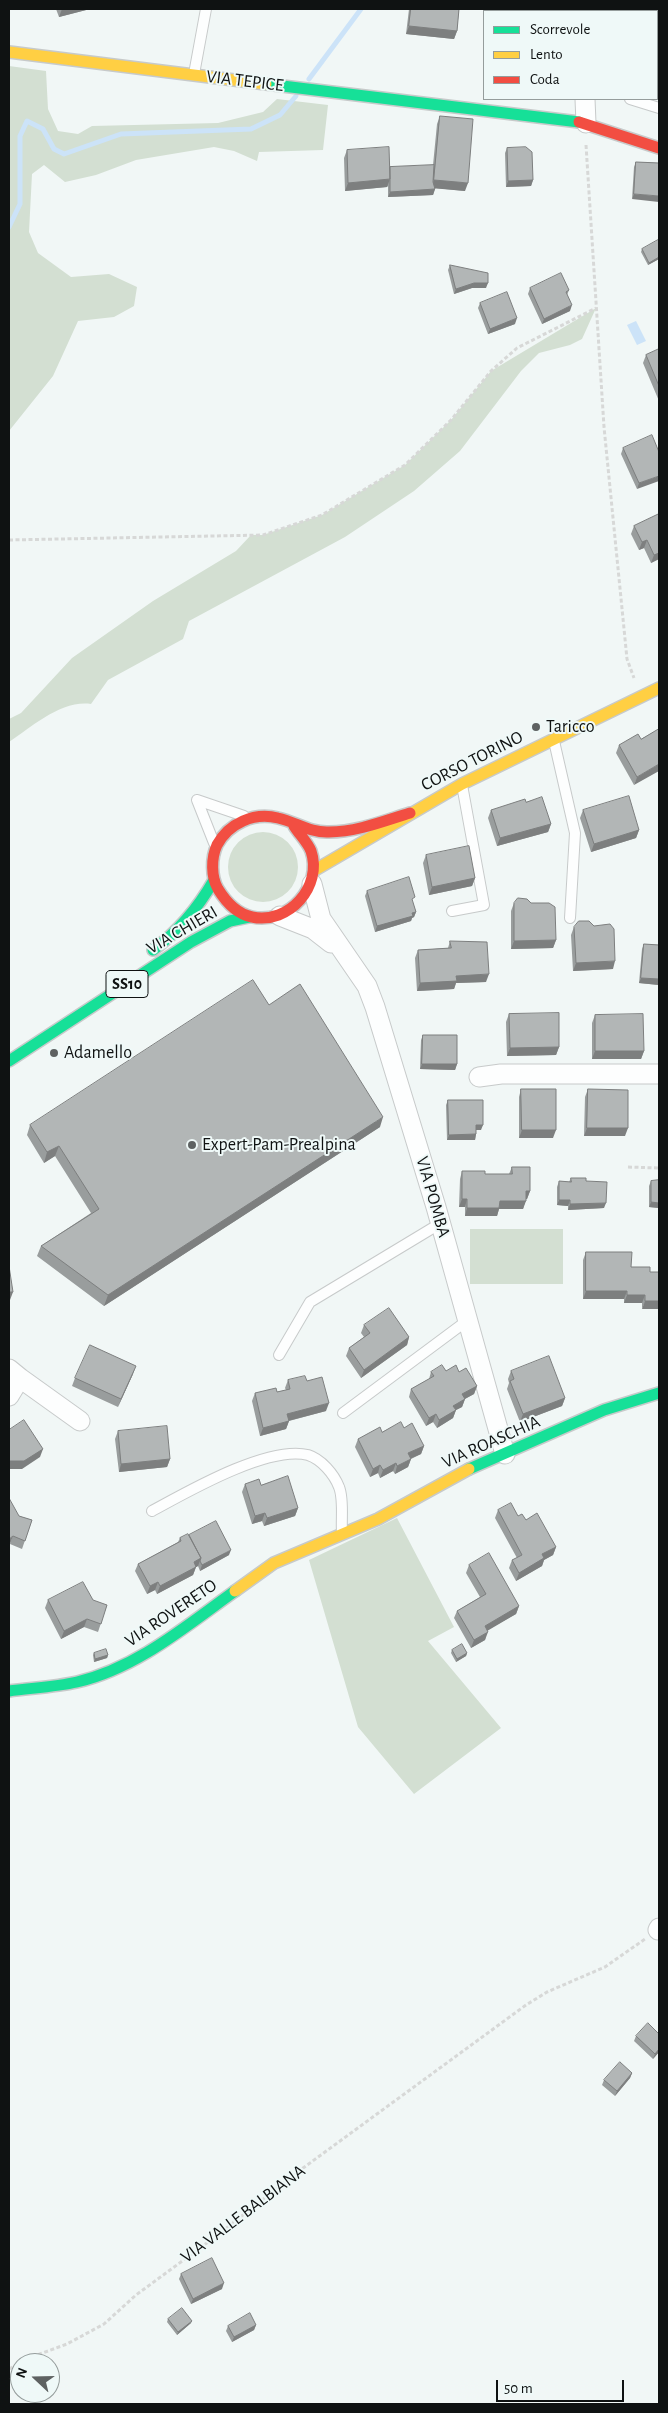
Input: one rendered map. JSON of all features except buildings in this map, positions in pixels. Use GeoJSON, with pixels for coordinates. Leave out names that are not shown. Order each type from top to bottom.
{"type":"FeatureCollection","features":[{"type":"Feature","properties":{"kind":"street","name":"VIA TEPICE"},"geometry":{"type":"LineString","coordinates":[[9,52],[586,123],[659,148]]}},
{"type":"Feature","properties":{"kind":"street"},"geometry":{"type":"LineString","coordinates":[[585,100],[586,123]]}},
{"type":"Feature","properties":{"kind":"street","name":"CORSO TORINO"},"geometry":{"type":"LineString","coordinates":[[410,813],[462,784],[659,688]]}},
{"type":"Feature","properties":{"kind":"street"},"geometry":{"type":"LineString","coordinates":[[216,849],[224,835],[235,825],[249,818],[265,816],[280,819],[294,826],[318,832],[351,830],[410,813]]}},
{"type":"Feature","properties":{"kind":"street","name":"VIA CHIERI"},"geometry":{"type":"LineString","coordinates":[[216,849],[213,865],[214,880],[221,896],[234,909],[249,917],[265,919],[280,916],[294,909],[305,898],[314,877],[410,813]]}},
{"type":"Feature","properties":{"kind":"street"},"geometry":{"type":"LineString","coordinates":[[294,826],[306,838],[313,853],[314,877]]}},
{"type":"Feature","properties":{"kind":"street","name":"VIA POMBA"},"geometry":{"type":"LineString","coordinates":[[314,877],[321,919],[340,950],[367,986],[372,1000],[440,1223],[505,1454]]}},
{"type":"Feature","properties":{"kind":"street","name":"VIA CHIERI"},"geometry":{"type":"LineString","coordinates":[[139,959],[164,943],[201,904],[214,880]]}},
{"type":"Feature","properties":{"kind":"street","name":"VIA POMBA"},"geometry":{"type":"LineString","coordinates":[[280,916],[313,929],[340,950]]}},
{"type":"Feature","properties":{"kind":"street","name":"VIA CHIERI"},"geometry":{"type":"LineString","coordinates":[[9,1061],[191,942],[230,922],[249,917]]}},
{"type":"Feature","properties":{"kind":"street"},"geometry":{"type":"LineString","coordinates":[[479,1077],[501,1074],[659,1074]]}},
{"type":"Feature","properties":{"kind":"street"},"geometry":{"type":"LineString","coordinates":[[9,1396],[14,1374],[80,1420]]}},
{"type":"Feature","properties":{"kind":"street","name":"VIA ROASCHIA"},"geometry":{"type":"LineString","coordinates":[[342,1532],[378,1519],[468,1469],[604,1410],[659,1393]]}},
{"type":"Feature","properties":{"kind":"street","name":"VIA ROVERETO"},"geometry":{"type":"LineString","coordinates":[[9,1691],[77,1682],[112,1671],[146,1654],[274,1563],[342,1532]]}},
{"type":"Feature","properties":{"kind":"lane"},"geometry":{"type":"LineString","coordinates":[[194,75],[206,9]]}},
{"type":"Feature","properties":{"kind":"lane"},"geometry":{"type":"LineString","coordinates":[[633,100],[659,108]]}},
{"type":"Feature","properties":{"kind":"lane"},"geometry":{"type":"LineString","coordinates":[[554,739],[575,833],[570,918]]}},
{"type":"Feature","properties":{"kind":"lane"},"geometry":{"type":"LineString","coordinates":[[452,910],[484,905],[462,784]]}},
{"type":"Feature","properties":{"kind":"lane"},"geometry":{"type":"LineString","coordinates":[[216,849],[197,800],[249,818]]}},
{"type":"Feature","properties":{"kind":"lane"},"geometry":{"type":"LineString","coordinates":[[279,1355],[310,1302],[440,1223]]}},
{"type":"Feature","properties":{"kind":"lane"},"geometry":{"type":"LineString","coordinates":[[343,1413],[468,1320]]}},
{"type":"Feature","properties":{"kind":"lane"},"geometry":{"type":"LineString","coordinates":[[152,1511],[214,1477],[264,1460],[295,1454],[310,1456],[326,1466],[340,1487],[342,1532]]}},
{"type":"Feature","properties":{"kind":"path"},"geometry":{"type":"LineString","coordinates":[[586,123],[604,427],[627,659],[641,697]]}},
{"type":"Feature","properties":{"kind":"path"},"geometry":{"type":"LineString","coordinates":[[9,540],[263,535],[322,514],[405,465],[451,420],[491,371],[517,348],[596,308]]}},
{"type":"Feature","properties":{"kind":"path"},"geometry":{"type":"LineString","coordinates":[[628,1168],[659,1168]]}},
{"type":"Feature","properties":{"kind":"path","name":"VIA VALLE BALBIANA"},"geometry":{"type":"LineString","coordinates":[[9,2369],[37,2355],[67,2344],[104,2324],[136,2295],[215,2237],[299,2170],[533,2001],[547,1992],[605,1968],[659,1930]]}},
{"type":"Feature","properties":{"kind":"green space"},"geometry":{"type":"Polygon","coordinates":[[[9,66],[46,71],[48,109],[58,131],[78,134],[92,126],[218,123],[263,112],[277,99],[328,105],[323,150],[259,152],[257,161],[234,151],[214,147],[136,160],[96,175],[65,182],[44,165],[32,174],[29,232],[38,253],[71,277],[109,274],[137,287],[134,306],[114,317],[78,321],[53,376],[9,431],[9,66]]]}},
{"type":"Feature","properties":{"kind":"green space"},"geometry":{"type":"Polygon","coordinates":[[[596,308],[582,339],[570,345],[539,353],[521,371],[460,451],[414,491],[345,537],[189,621],[183,639],[108,680],[91,704],[69,706],[58,710],[9,742],[9,719],[21,713],[72,658],[153,601],[236,551],[251,535],[263,535],[322,515],[405,465],[451,420],[491,371],[596,308]]]}},
{"type":"Feature","properties":{"kind":"green space"},"geometry":{"type":"Polygon","coordinates":[[[270,832],[283,838],[292,847],[296,853],[298,867],[296,881],[288,892],[277,900],[256,902],[249,900],[238,892],[230,881],[228,860],[230,853],[238,842],[249,834],[270,832]]]}},
{"type":"Feature","properties":{"kind":"green space"},"geometry":{"type":"Polygon","coordinates":[[[470,1229],[563,1229],[563,1284],[470,1284],[470,1229]]]}},
{"type":"Feature","properties":{"kind":"green space"},"geometry":{"type":"Polygon","coordinates":[[[397,1518],[454,1627],[428,1641],[501,1728],[414,1794],[358,1727],[309,1560],[397,1518]]]}},
{"type":"Feature","properties":{"kind":"water"},"geometry":{"type":"Polygon","coordinates":[[[636,321],[646,341],[637,345],[627,325],[636,321]]]}},
{"type":"Feature","properties":{"kind":"waterway"},"geometry":{"type":"LineString","coordinates":[[309,79],[361,9]]}},
{"type":"Feature","properties":{"kind":"waterway"},"geometry":{"type":"LineString","coordinates":[[9,227],[20,204],[20,136],[27,121],[43,129],[54,149],[64,154],[121,134],[251,129],[280,115],[296,96]]}},
{"type":"Feature","properties":{"kind":"traffic: fast"},"geometry":{"type":"LineString","coordinates":[[266,84],[579,122]]}},
{"type":"Feature","properties":{"kind":"traffic: fast"},"geometry":{"type":"LineString","coordinates":[[153,950],[187,918],[214,880]]}},
{"type":"Feature","properties":{"kind":"traffic: fast"},"geometry":{"type":"LineString","coordinates":[[9,1061],[191,942],[230,921],[249,917]]}},
{"type":"Feature","properties":{"kind":"traffic: fast"},"geometry":{"type":"LineString","coordinates":[[469,1469],[604,1410],[659,1393]]}},
{"type":"Feature","properties":{"kind":"traffic: fast"},"geometry":{"type":"LineString","coordinates":[[9,1691],[77,1682],[99,1676],[120,1667],[160,1644],[235,1591]]}},
{"type":"Feature","properties":{"kind":"traffic: slow"},"geometry":{"type":"LineString","coordinates":[[9,52],[266,84]]}},
{"type":"Feature","properties":{"kind":"traffic: slow"},"geometry":{"type":"LineString","coordinates":[[315,870],[462,784],[659,688]]}},
{"type":"Feature","properties":{"kind":"traffic: slow"},"geometry":{"type":"LineString","coordinates":[[235,1591],[274,1563],[378,1519],[469,1469]]}},
{"type":"Feature","properties":{"kind":"traffic: jam"},"geometry":{"type":"LineString","coordinates":[[579,122],[659,148]]}},
{"type":"Feature","properties":{"kind":"traffic: jam"},"geometry":{"type":"LineString","coordinates":[[294,826],[308,845],[313,864],[312,877],[300,900],[290,909],[279,915],[266,918],[252,917],[237,910],[228,903],[218,889],[214,879],[213,867],[217,845],[222,837],[235,825],[251,818],[269,817],[285,820],[316,831],[339,832],[370,826],[410,813]]}},
{"type":"Feature","properties":{"kind":"place","name":"Taricco"},"geometry":{"type":"Point","coordinates":[536,727]}},
{"type":"Feature","properties":{"kind":"place","name":"Adamello"},"geometry":{"type":"Point","coordinates":[54,1053]}},
{"type":"Feature","properties":{"kind":"place","name":"Expert-Pam-Prealpina"},"geometry":{"type":"Point","coordinates":[192,1145]}}]}
